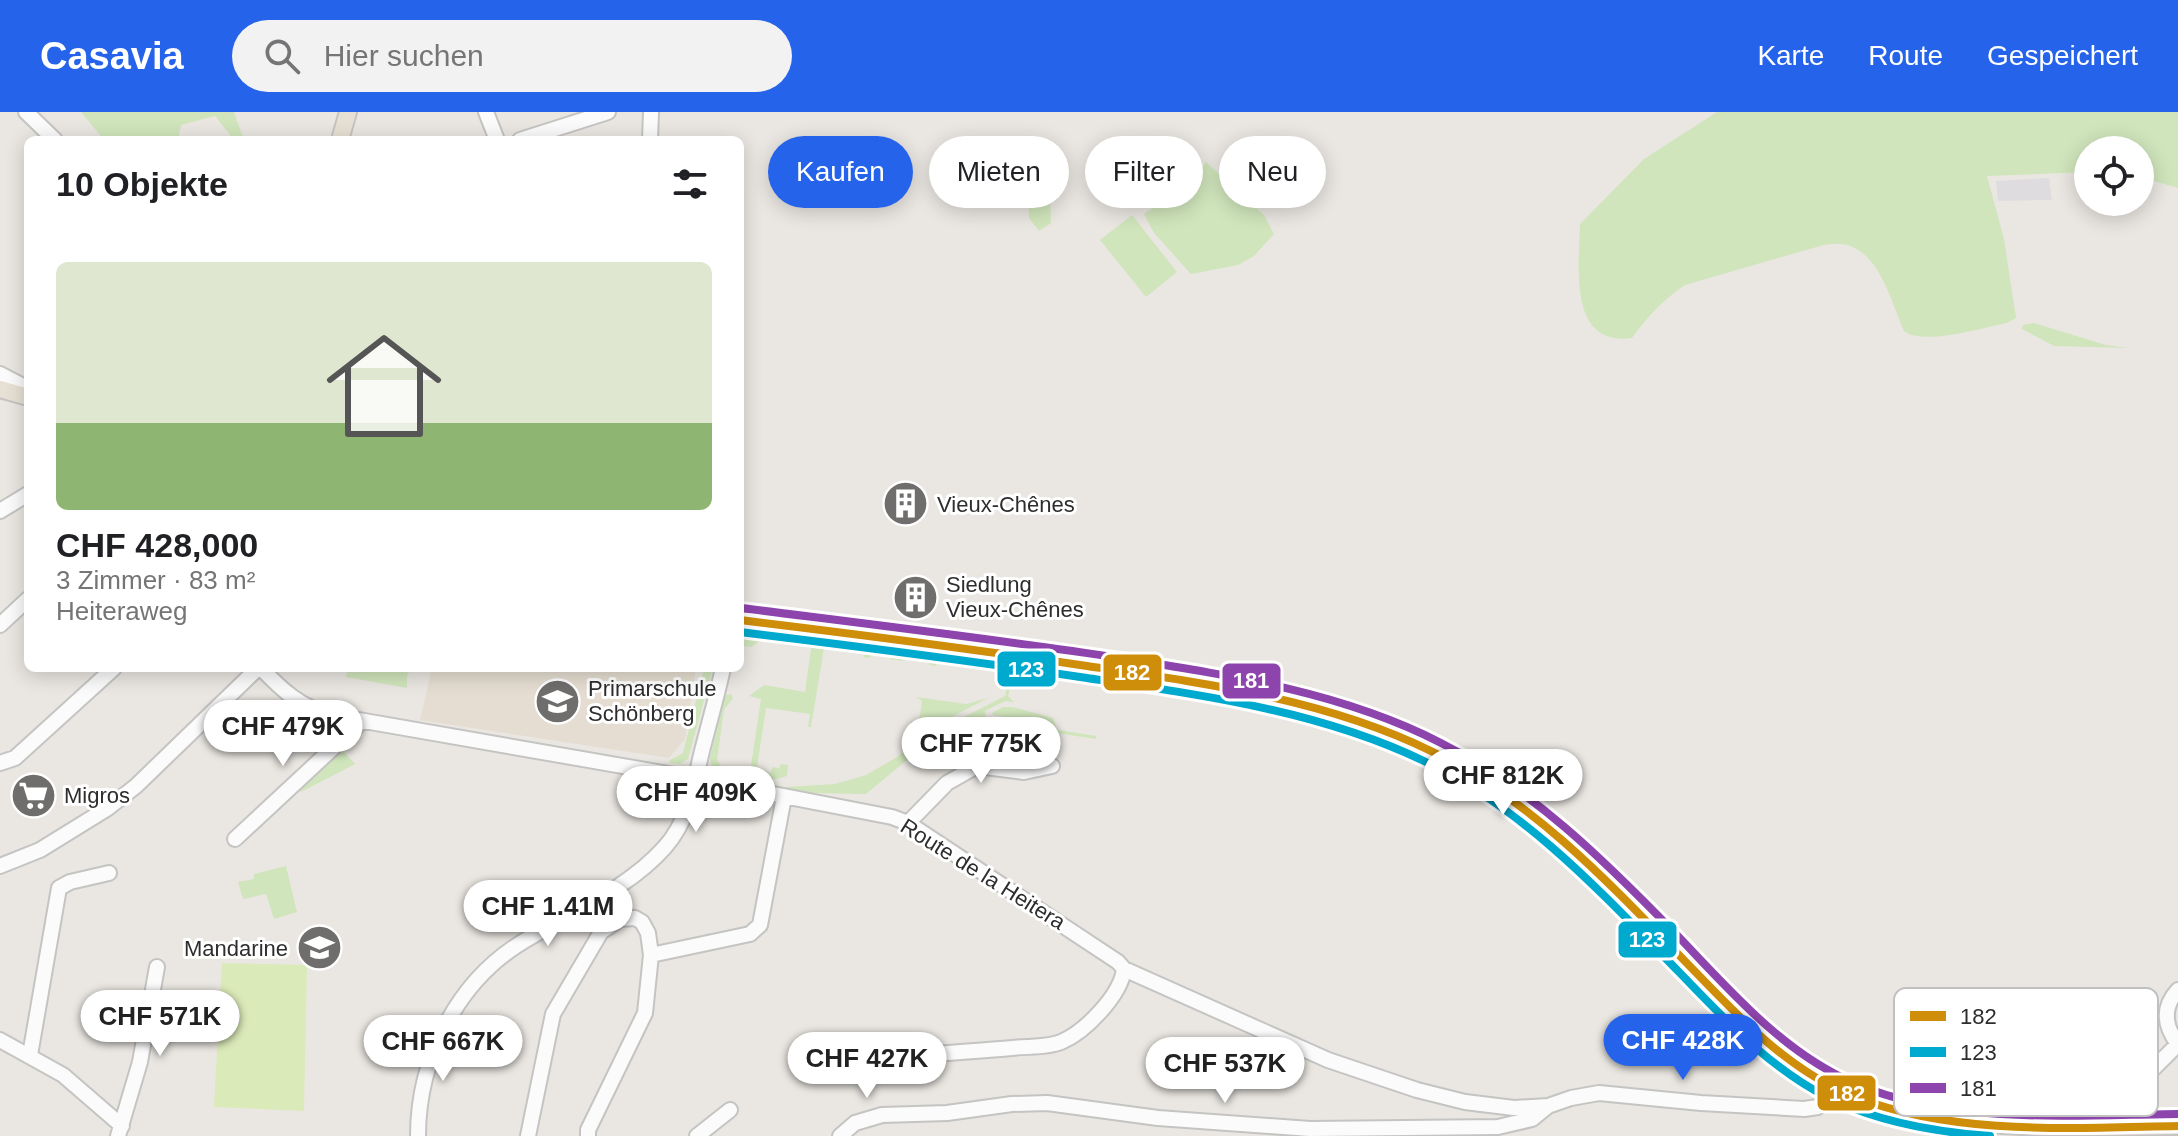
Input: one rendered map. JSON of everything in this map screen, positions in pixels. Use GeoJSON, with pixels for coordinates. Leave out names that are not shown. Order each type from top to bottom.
{"type":"FeatureCollection","features":[{"type":"Feature","properties":{"kind":"main road"},"geometry":{"type":"LineString","coordinates":[[341,136],[348,112]]}},
{"type":"Feature","properties":{"kind":"main road"},"geometry":{"type":"LineString","coordinates":[[0,389],[24,396]]}},
{"type":"Feature","properties":{"kind":"main road"},"geometry":{"type":"LineString","coordinates":[[744,621],[1046,659],[1188,682],[1318,710],[1403,738],[1478,776],[1544,822],[1579,853],[1755,1032],[1794,1063],[1835,1087],[1894,1108]]}},
{"type":"Feature","properties":{"kind":"main road"},"geometry":{"type":"LineString","coordinates":[[1928,1116],[1946,1120],[2086,1127],[2178,1126]]}},
{"type":"Feature","properties":{"kind":"street"},"geometry":{"type":"LineString","coordinates":[[26,112],[51,136]]}},
{"type":"Feature","properties":{"kind":"street"},"geometry":{"type":"LineString","coordinates":[[486,112],[495,136]]}},
{"type":"Feature","properties":{"kind":"street"},"geometry":{"type":"LineString","coordinates":[[533,136],[608,112]]}},
{"type":"Feature","properties":{"kind":"street"},"geometry":{"type":"LineString","coordinates":[[650,136],[651,112]]}},
{"type":"Feature","properties":{"kind":"street"},"geometry":{"type":"LineString","coordinates":[[0,374],[21,385],[24,391]]}},
{"type":"Feature","properties":{"kind":"street"},"geometry":{"type":"LineString","coordinates":[[0,511],[24,496]]}},
{"type":"Feature","properties":{"kind":"street"},"geometry":{"type":"LineString","coordinates":[[0,625],[24,603]]}},
{"type":"Feature","properties":{"kind":"street"},"geometry":{"type":"LineString","coordinates":[[0,763],[15,758],[110,672]]}},
{"type":"Feature","properties":{"kind":"street"},"geometry":{"type":"LineString","coordinates":[[0,866],[40,850],[108,808],[136,786],[256,672]]}},
{"type":"Feature","properties":{"kind":"street","name":"Route de la Heitera"},"geometry":{"type":"LineString","coordinates":[[264,672],[288,696],[315,711],[855,808],[908,823],[1075,932],[1124,969],[1328,1060],[1417,1090],[1490,1107],[1548,1106]]}},
{"type":"Feature","properties":{"kind":"street"},"geometry":{"type":"LineString","coordinates":[[418,1136],[420,1103],[427,1071],[450,1017],[467,993],[510,950],[651,862],[677,831],[696,779],[722,672]]}},
{"type":"Feature","properties":{"kind":"street"},"geometry":{"type":"LineString","coordinates":[[235,839],[362,721]]}},
{"type":"Feature","properties":{"kind":"street"},"geometry":{"type":"LineString","coordinates":[[908,823],[947,783],[977,766],[1024,772],[1052,766]]}},
{"type":"Feature","properties":{"kind":"street"},"geometry":{"type":"LineString","coordinates":[[651,955],[750,934],[760,925],[784,797]]}},
{"type":"Feature","properties":{"kind":"street"},"geometry":{"type":"LineString","coordinates":[[30,1055],[59,888],[70,882],[109,873]]}},
{"type":"Feature","properties":{"kind":"street"},"geometry":{"type":"LineString","coordinates":[[528,1136],[553,1014],[601,932],[620,919],[635,918],[642,922],[648,933],[651,955],[645,1013],[588,1130],[588,1136]]}},
{"type":"Feature","properties":{"kind":"street"},"geometry":{"type":"LineString","coordinates":[[0,1040],[63,1075],[120,1131],[140,1062],[157,967]]}},
{"type":"Feature","properties":{"kind":"street"},"geometry":{"type":"LineString","coordinates":[[857,1057],[916,1056],[1059,1043],[1084,1029],[1096,1016],[1118,986],[1124,969]]}},
{"type":"Feature","properties":{"kind":"street"},"geometry":{"type":"LineString","coordinates":[[2158,1064],[2178,1044],[2165,1020],[2169,1003],[2178,990]]}},
{"type":"Feature","properties":{"kind":"street"},"geometry":{"type":"LineString","coordinates":[[840,1136],[855,1123],[882,1115],[947,1113],[975,1107],[1047,1103],[1230,1125],[1363,1132],[1498,1127],[1532,1119],[1548,1106],[1571,1098],[1599,1093],[1804,1109],[1823,1104],[1835,1087]]}},
{"type":"Feature","properties":{"kind":"street"},"geometry":{"type":"LineString","coordinates":[[697,1136],[730,1110]]}},
{"type":"Feature","properties":{"kind":"street"},"geometry":{"type":"LineString","coordinates":[[2086,1127],[2088,1116]]}},
{"type":"Feature","properties":{"kind":"shaded area"},"geometry":{"type":"Polygon","coordinates":[[[2049,178],[2052,200],[1998,201],[1996,181],[2049,178]]]}},
{"type":"Feature","properties":{"kind":"shaded area","name":"Primarschule Schönberg"},"geometry":{"type":"Polygon","coordinates":[[[431,672],[695,672],[685,739],[669,758],[420,720],[431,672]]]}},
{"type":"Feature","properties":{"kind":"green space"},"geometry":{"type":"Polygon","coordinates":[[[81,112],[234,112],[243,136],[231,136],[215,116],[181,125],[179,136],[101,136],[81,112]]]}},
{"type":"Feature","properties":{"kind":"green space"},"geometry":{"type":"Polygon","coordinates":[[[1717,112],[2178,112],[2178,188],[2154,181],[2154,136],[2074,136],[2074,173],[1987,176],[2004,239],[2016,318],[2007,323],[1938,336],[1925,337],[1904,331],[1873,264],[1852,247],[1834,244],[1685,285],[1656,309],[1632,338],[1611,337],[1597,330],[1587,317],[1582,300],[1579,281],[1580,224],[1644,159],[1717,112]]]}},
{"type":"Feature","properties":{"kind":"green space"},"geometry":{"type":"Polygon","coordinates":[[[1206,162],[1219,174],[1219,208],[1256,208],[1264,215],[1274,234],[1254,256],[1238,265],[1191,274],[1154,233],[1144,214],[1153,208],[1203,208],[1203,166],[1206,162]]]}},
{"type":"Feature","properties":{"kind":"green space"},"geometry":{"type":"Polygon","coordinates":[[[1029,208],[1051,208],[1051,223],[1039,231],[1029,218],[1029,208]]]}},
{"type":"Feature","properties":{"kind":"green space"},"geometry":{"type":"Polygon","coordinates":[[[1132,215],[1177,272],[1146,297],[1100,240],[1132,215]]]}},
{"type":"Feature","properties":{"kind":"green space"},"geometry":{"type":"Polygon","coordinates":[[[2034,323],[2106,345],[2128,348],[2054,346],[2022,329],[2023,325],[2034,323]]]}},
{"type":"Feature","properties":{"kind":"green space"},"geometry":{"type":"Polygon","coordinates":[[[756,632],[799,638],[790,644],[759,641],[752,647],[744,646],[744,636],[756,632]]]}},
{"type":"Feature","properties":{"kind":"green space"},"geometry":{"type":"Polygon","coordinates":[[[807,638],[869,646],[872,649],[871,657],[864,658],[865,648],[825,642],[811,727],[808,727],[810,714],[766,708],[757,767],[771,773],[772,767],[788,765],[787,776],[755,781],[720,774],[713,768],[710,758],[725,695],[731,694],[733,698],[724,710],[717,760],[724,770],[743,772],[751,766],[761,699],[749,696],[764,685],[805,692],[811,648],[802,645],[807,638]]]}},
{"type":"Feature","properties":{"kind":"green space"},"geometry":{"type":"Polygon","coordinates":[[[893,649],[1106,676],[1104,687],[1100,687],[1100,682],[938,659],[936,666],[929,665],[930,656],[905,652],[903,661],[890,659],[893,649]]]}},
{"type":"Feature","properties":{"kind":"green space"},"geometry":{"type":"Polygon","coordinates":[[[347,672],[409,672],[407,688],[346,677],[347,672]]]}},
{"type":"Feature","properties":{"kind":"green space"},"geometry":{"type":"Polygon","coordinates":[[[703,672],[712,672],[688,759],[680,764],[669,763],[683,753],[703,672]]]}},
{"type":"Feature","properties":{"kind":"green space"},"geometry":{"type":"Polygon","coordinates":[[[1007,686],[1010,688],[1008,696],[1014,702],[1005,701],[985,711],[986,718],[1096,736],[1096,739],[970,720],[930,741],[866,794],[811,793],[811,796],[770,788],[835,784],[866,775],[915,742],[1005,696],[1007,686]]]}},
{"type":"Feature","properties":{"kind":"green space"},"geometry":{"type":"Polygon","coordinates":[[[916,697],[966,704],[988,698],[910,739],[911,721],[919,722],[922,701],[916,697]]]}},
{"type":"Feature","properties":{"kind":"green space"},"geometry":{"type":"Polygon","coordinates":[[[1003,707],[1053,718],[1056,726],[993,715],[1003,707]]]}},
{"type":"Feature","properties":{"kind":"green space"},"geometry":{"type":"Polygon","coordinates":[[[342,750],[355,764],[301,792],[300,788],[342,750]]]}},
{"type":"Feature","properties":{"kind":"green space"},"geometry":{"type":"Polygon","coordinates":[[[286,866],[297,912],[274,919],[266,894],[243,899],[238,882],[254,879],[254,874],[286,866]]]}},
{"type":"Feature","properties":{"kind":"green space"},"geometry":{"type":"Polygon","coordinates":[[[222,963],[307,965],[304,1111],[214,1107],[222,963]]]}},
{"type":"Feature","properties":{"kind":"transit line","name":"181"},"geometry":{"type":"LineString","coordinates":[[744,608],[1161,664],[1324,698],[1403,725],[1474,761],[1536,804],[1594,853],[1736,997],[1780,1037],[1829,1071],[1894,1097]]}},
{"type":"Feature","properties":{"kind":"transit line","name":"182"},"geometry":{"type":"LineString","coordinates":[[744,621],[1175,679],[1307,706],[1392,734],[1468,771],[1533,816],[1593,868],[1717,994],[1781,1053],[1829,1085],[1894,1110]]}},
{"type":"Feature","properties":{"kind":"transit line","name":"123"},"geometry":{"type":"LineString","coordinates":[[744,633],[1130,684],[1217,699],[1303,717],[1386,744],[1462,782],[1530,829],[1591,883],[1766,1057],[1806,1085],[1846,1106],[1886,1119],[1948,1132],[1990,1136]]}},
{"type":"Feature","properties":{"kind":"transit line","name":"181"},"geometry":{"type":"LineString","coordinates":[[2158,1114],[2178,1114]]}},
{"type":"Feature","properties":{"kind":"transit line","name":"182"},"geometry":{"type":"LineString","coordinates":[[1923,1116],[2015,1127],[2178,1126]]}},
{"type":"Feature","properties":{"kind":"place","name":"Vieux-Chênes"},"geometry":{"type":"Point","coordinates":[906,504]}},
{"type":"Feature","properties":{"kind":"place","name":"Siedlung Vieux-Chênes"},"geometry":{"type":"Point","coordinates":[915,597]}},
{"type":"Feature","properties":{"kind":"place","name":"Primarschule Schönberg"},"geometry":{"type":"Point","coordinates":[557,701]}},
{"type":"Feature","properties":{"kind":"place","name":"Migros"},"geometry":{"type":"Point","coordinates":[33,795]}},
{"type":"Feature","properties":{"kind":"place","name":"Mandarine"},"geometry":{"type":"Point","coordinates":[319,948]}}]}
